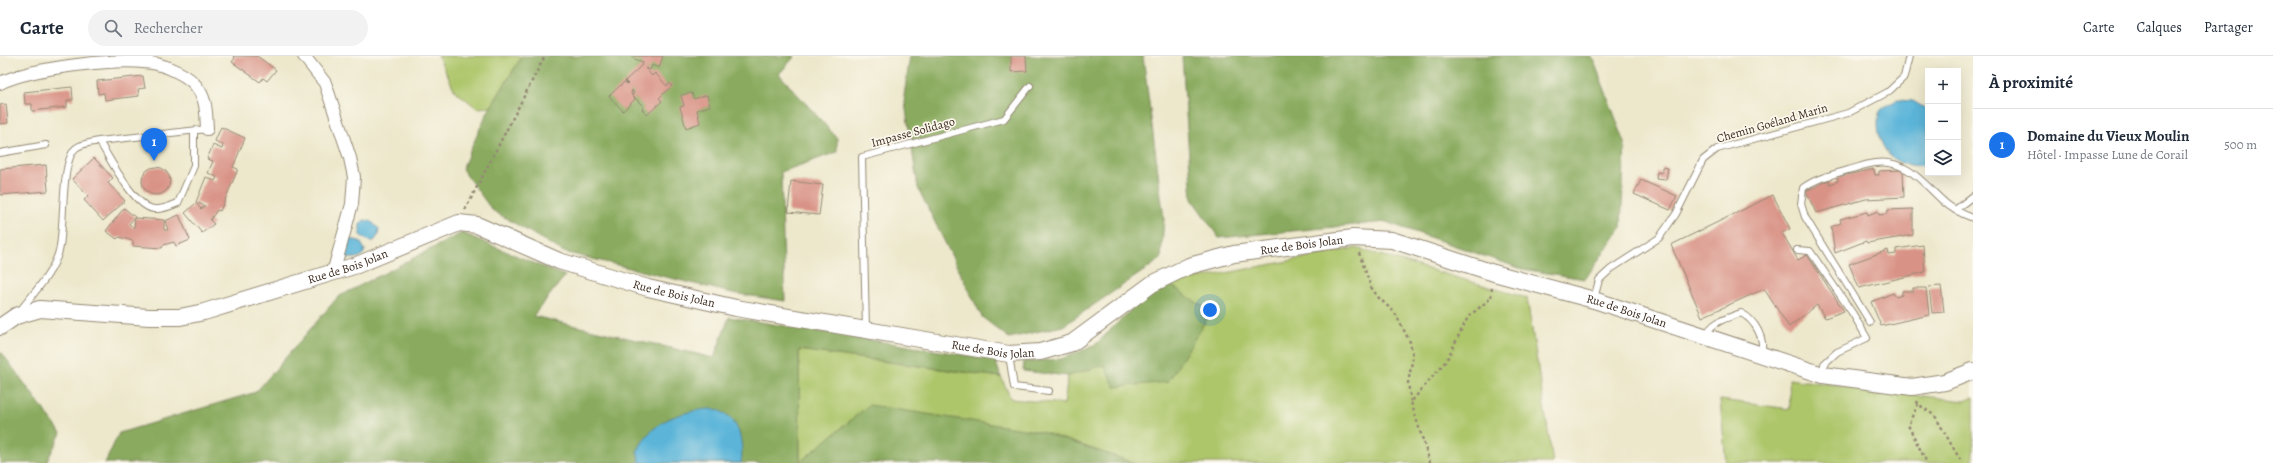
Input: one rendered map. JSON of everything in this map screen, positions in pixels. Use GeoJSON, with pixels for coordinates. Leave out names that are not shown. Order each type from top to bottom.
{"type":"FeatureCollection","features":[{"type":"Feature","properties":{"kind":"street"},"geometry":{"type":"LineString","coordinates":[[304,56],[325,83],[350,158],[354,177],[352,204],[333,273]]}},
{"type":"Feature","properties":{"kind":"street"},"geometry":{"type":"LineString","coordinates":[[0,83],[14,76],[48,67],[123,61],[156,63],[179,74],[196,85],[205,100],[207,130]]}},
{"type":"Feature","properties":{"kind":"street","name":"Rue de Bois Jolan"},"geometry":{"type":"LineString","coordinates":[[0,327],[16,316],[40,309],[149,317],[180,317],[204,312],[357,265],[459,222],[477,225],[559,261],[648,288],[736,308],[1009,354],[1040,352],[1072,343],[1152,284],[1189,266],[1234,254],[1353,238],[1392,240],[1494,272],[1594,300],[1823,375],[1912,388],[1944,382],[1973,370]]}},
{"type":"Feature","properties":{"kind":"lane","name":"Chemin Goéland Marin"},"geometry":{"type":"LineString","coordinates":[[1594,300],[1599,280],[1611,269],[1659,238],[1676,214],[1703,160],[1717,149],[1848,113],[1888,92],[1904,77],[1910,56]]}},
{"type":"Feature","properties":{"kind":"lane","name":"Impasse Solidago"},"geometry":{"type":"LineString","coordinates":[[866,330],[862,157],[1004,119],[1030,86]]}},
{"type":"Feature","properties":{"kind":"lane"},"geometry":{"type":"LineString","coordinates":[[16,316],[46,275],[60,250],[70,158],[74,150],[82,144],[99,141],[207,130]]}},
{"type":"Feature","properties":{"kind":"lane"},"geometry":{"type":"LineString","coordinates":[[99,141],[133,194],[142,205],[154,210],[178,203],[184,192],[194,166],[194,131]]}},
{"type":"Feature","properties":{"kind":"lane"},"geometry":{"type":"LineString","coordinates":[[0,153],[46,145]]}},
{"type":"Feature","properties":{"kind":"lane"},"geometry":{"type":"LineString","coordinates":[[1870,322],[1808,222],[1801,204],[1803,188],[1826,176],[1875,163],[1886,163],[1902,167],[1915,174],[1955,210],[1973,218]]}},
{"type":"Feature","properties":{"kind":"lane"},"geometry":{"type":"LineString","coordinates":[[1955,210],[1973,196]]}},
{"type":"Feature","properties":{"kind":"lane"},"geometry":{"type":"LineString","coordinates":[[1797,250],[1810,251],[1854,314],[1867,338],[1837,352],[1824,364],[1823,375]]}},
{"type":"Feature","properties":{"kind":"lane"},"geometry":{"type":"LineString","coordinates":[[1706,337],[1708,329],[1717,323],[1741,313],[1749,317],[1762,338],[1764,346],[1761,355]]}},
{"type":"Feature","properties":{"kind":"lane"},"geometry":{"type":"LineString","coordinates":[[1009,354],[1014,387],[1049,391]]}},
{"type":"Feature","properties":{"kind":"path"},"geometry":{"type":"LineString","coordinates":[[459,222],[545,56]]}},
{"type":"Feature","properties":{"kind":"path"},"geometry":{"type":"LineString","coordinates":[[1353,238],[1371,287],[1378,297],[1395,313],[1410,342],[1413,357],[1408,383],[1411,402],[1430,463]]}},
{"type":"Feature","properties":{"kind":"path"},"geometry":{"type":"LineString","coordinates":[[1411,402],[1446,361],[1468,316],[1491,298],[1494,272]]}},
{"type":"Feature","properties":{"kind":"path"},"geometry":{"type":"LineString","coordinates":[[1912,388],[1918,404],[1935,416],[1962,463]]}},
{"type":"Feature","properties":{"kind":"path"},"geometry":{"type":"LineString","coordinates":[[1918,404],[1908,425],[1927,463]]}},
{"type":"Feature","properties":{"kind":"green space"},"geometry":{"type":"Polygon","coordinates":[[[438,56],[522,56],[491,107],[477,108],[455,91],[438,56]]]}},
{"type":"Feature","properties":{"kind":"green space"},"geometry":{"type":"Polygon","coordinates":[[[522,56],[795,56],[779,74],[837,138],[837,152],[781,172],[785,301],[732,293],[564,252],[492,210],[462,169],[486,115],[522,56]]]}},
{"type":"Feature","properties":{"kind":"green space"},"geometry":{"type":"Polygon","coordinates":[[[910,56],[1143,56],[1164,219],[1161,259],[1063,326],[1009,338],[982,317],[918,188],[904,96],[910,56]]]}},
{"type":"Feature","properties":{"kind":"green space"},"geometry":{"type":"Polygon","coordinates":[[[1182,56],[1592,56],[1625,143],[1621,228],[1585,279],[1522,269],[1386,222],[1219,238],[1192,199],[1182,56]]]}},
{"type":"Feature","properties":{"kind":"green space"},"geometry":{"type":"Polygon","coordinates":[[[462,233],[565,276],[533,316],[714,358],[729,317],[995,360],[1001,377],[799,350],[800,462],[869,405],[1042,432],[1134,463],[105,463],[119,433],[256,392],[338,297],[462,233]]]}},
{"type":"Feature","properties":{"kind":"green space"},"geometry":{"type":"Polygon","coordinates":[[[1356,248],[1527,298],[1553,463],[1134,463],[1042,432],[800,463],[799,350],[1001,377],[1011,399],[1064,404],[1068,376],[1104,365],[1169,284],[1356,248]]]}},
{"type":"Feature","properties":{"kind":"green space"},"geometry":{"type":"Polygon","coordinates":[[[1169,284],[1211,312],[1168,382],[1115,387],[1104,365],[1068,376],[1023,371],[1024,362],[1061,359],[1094,346],[1144,297],[1169,284]]]}},
{"type":"Feature","properties":{"kind":"green space"},"geometry":{"type":"Polygon","coordinates":[[[0,353],[2,353],[61,433],[46,463],[0,463],[0,353]]]}},
{"type":"Feature","properties":{"kind":"green space"},"geometry":{"type":"Polygon","coordinates":[[[1789,379],[1964,401],[1973,397],[1973,463],[1726,463],[1720,400],[1790,409],[1789,379]]]}},
{"type":"Feature","properties":{"kind":"water"},"geometry":{"type":"Polygon","coordinates":[[[1897,100],[1913,101],[1925,108],[1925,165],[1907,165],[1899,162],[1886,151],[1879,135],[1878,119],[1881,110],[1897,100]]]}},
{"type":"Feature","properties":{"kind":"water"},"geometry":{"type":"Polygon","coordinates":[[[364,220],[371,221],[379,229],[378,236],[374,241],[369,241],[360,235],[360,224],[364,220]]]}},
{"type":"Feature","properties":{"kind":"water"},"geometry":{"type":"Polygon","coordinates":[[[349,239],[360,241],[365,250],[360,257],[346,258],[343,243],[349,239]]]}},
{"type":"Feature","properties":{"kind":"water"},"geometry":{"type":"Polygon","coordinates":[[[707,409],[715,409],[720,411],[728,416],[737,427],[742,449],[741,463],[640,463],[637,452],[649,433],[657,426],[674,416],[707,409]]]}},
{"type":"Feature","properties":{"kind":"building"},"geometry":{"type":"Polygon","coordinates":[[[233,56],[257,56],[276,70],[267,81],[263,78],[260,82],[232,62],[235,58],[233,56]]]}},
{"type":"Feature","properties":{"kind":"building"},"geometry":{"type":"Polygon","coordinates":[[[633,56],[663,56],[659,68],[652,65],[650,70],[645,68],[652,76],[655,73],[667,86],[670,83],[672,86],[659,98],[662,101],[647,115],[642,109],[644,107],[632,95],[634,93],[632,90],[631,94],[635,99],[623,111],[609,96],[624,82],[628,84],[625,81],[642,65],[643,62],[632,58],[633,56]]]}},
{"type":"Feature","properties":{"kind":"building"},"geometry":{"type":"Polygon","coordinates":[[[1011,56],[1026,56],[1027,71],[1011,72],[1011,56]]]}},
{"type":"Feature","properties":{"kind":"building"},"geometry":{"type":"Polygon","coordinates":[[[143,76],[145,88],[138,89],[139,96],[105,100],[104,93],[98,94],[97,81],[143,76]]]}},
{"type":"Feature","properties":{"kind":"building"},"geometry":{"type":"Polygon","coordinates":[[[72,87],[73,100],[67,100],[67,107],[32,111],[32,104],[25,104],[24,92],[72,87]]]}},
{"type":"Feature","properties":{"kind":"building"},"geometry":{"type":"Polygon","coordinates":[[[692,93],[694,99],[707,95],[710,106],[697,110],[700,123],[686,128],[680,107],[684,106],[681,95],[692,93]]]}},
{"type":"Feature","properties":{"kind":"building"},"geometry":{"type":"Polygon","coordinates":[[[6,104],[8,123],[0,124],[0,105],[6,104]]]}},
{"type":"Feature","properties":{"kind":"building"},"geometry":{"type":"Polygon","coordinates":[[[221,127],[245,138],[233,167],[238,169],[220,211],[217,210],[210,220],[214,224],[202,233],[185,213],[196,203],[201,209],[205,206],[196,202],[206,177],[215,181],[217,177],[208,173],[213,161],[207,159],[213,145],[222,149],[223,145],[215,141],[221,127]]]}},
{"type":"Feature","properties":{"kind":"building"},"geometry":{"type":"Polygon","coordinates":[[[94,158],[113,178],[108,183],[125,201],[103,221],[84,200],[88,196],[72,179],[94,158]]]}},
{"type":"Feature","properties":{"kind":"building"},"geometry":{"type":"Polygon","coordinates":[[[46,165],[48,191],[0,195],[0,169],[46,165]]]}},
{"type":"Feature","properties":{"kind":"building"},"geometry":{"type":"Polygon","coordinates":[[[156,167],[166,171],[170,181],[166,191],[156,195],[146,191],[142,181],[146,171],[156,167]]]}},
{"type":"Feature","properties":{"kind":"building"},"geometry":{"type":"Polygon","coordinates":[[[1662,167],[1668,168],[1666,180],[1656,179],[1657,172],[1662,173],[1662,167]]]}},
{"type":"Feature","properties":{"kind":"building"},"geometry":{"type":"Polygon","coordinates":[[[1874,169],[1875,175],[1879,175],[1879,171],[1903,170],[1904,197],[1866,199],[1816,213],[1806,191],[1829,180],[1830,184],[1838,181],[1837,177],[1874,169]]]}},
{"type":"Feature","properties":{"kind":"building"},"geometry":{"type":"Polygon","coordinates":[[[1641,180],[1677,196],[1670,210],[1634,194],[1641,180]]]}},
{"type":"Feature","properties":{"kind":"building"},"geometry":{"type":"Polygon","coordinates":[[[791,181],[823,185],[819,215],[788,212],[791,181]]]}},
{"type":"Feature","properties":{"kind":"building"},"geometry":{"type":"Polygon","coordinates":[[[1773,195],[1790,229],[1782,233],[1798,260],[1807,255],[1844,311],[1825,318],[1817,305],[1789,327],[1764,289],[1702,317],[1671,245],[1773,195]]]}},
{"type":"Feature","properties":{"kind":"building"},"geometry":{"type":"Polygon","coordinates":[[[124,208],[135,217],[129,224],[134,228],[135,218],[164,220],[164,230],[168,230],[165,221],[179,215],[190,240],[176,246],[174,242],[163,245],[162,248],[133,246],[133,241],[119,237],[117,239],[106,231],[124,208]]]}},
{"type":"Feature","properties":{"kind":"building"},"geometry":{"type":"Polygon","coordinates":[[[1913,209],[1913,235],[1867,243],[1866,241],[1835,253],[1831,227],[1841,223],[1840,219],[1867,212],[1868,215],[1878,211],[1879,215],[1887,214],[1888,210],[1913,209]]]}},
{"type":"Feature","properties":{"kind":"building"},"geometry":{"type":"Polygon","coordinates":[[[1923,245],[1925,272],[1859,288],[1849,264],[1888,250],[1889,255],[1896,254],[1896,249],[1923,245]]]}},
{"type":"Feature","properties":{"kind":"building"},"geometry":{"type":"Polygon","coordinates":[[[1941,286],[1944,312],[1932,313],[1929,287],[1941,286]]]}},
{"type":"Feature","properties":{"kind":"building"},"geometry":{"type":"Polygon","coordinates":[[[1913,288],[1926,288],[1929,315],[1881,326],[1871,302],[1893,293],[1896,297],[1902,295],[1902,291],[1913,291],[1913,288]]]}},
{"type":"Feature","properties":{"kind":"place","name":"Domaine du Vieux Moulin"},"geometry":{"type":"Point","coordinates":[154,161]}}]}
